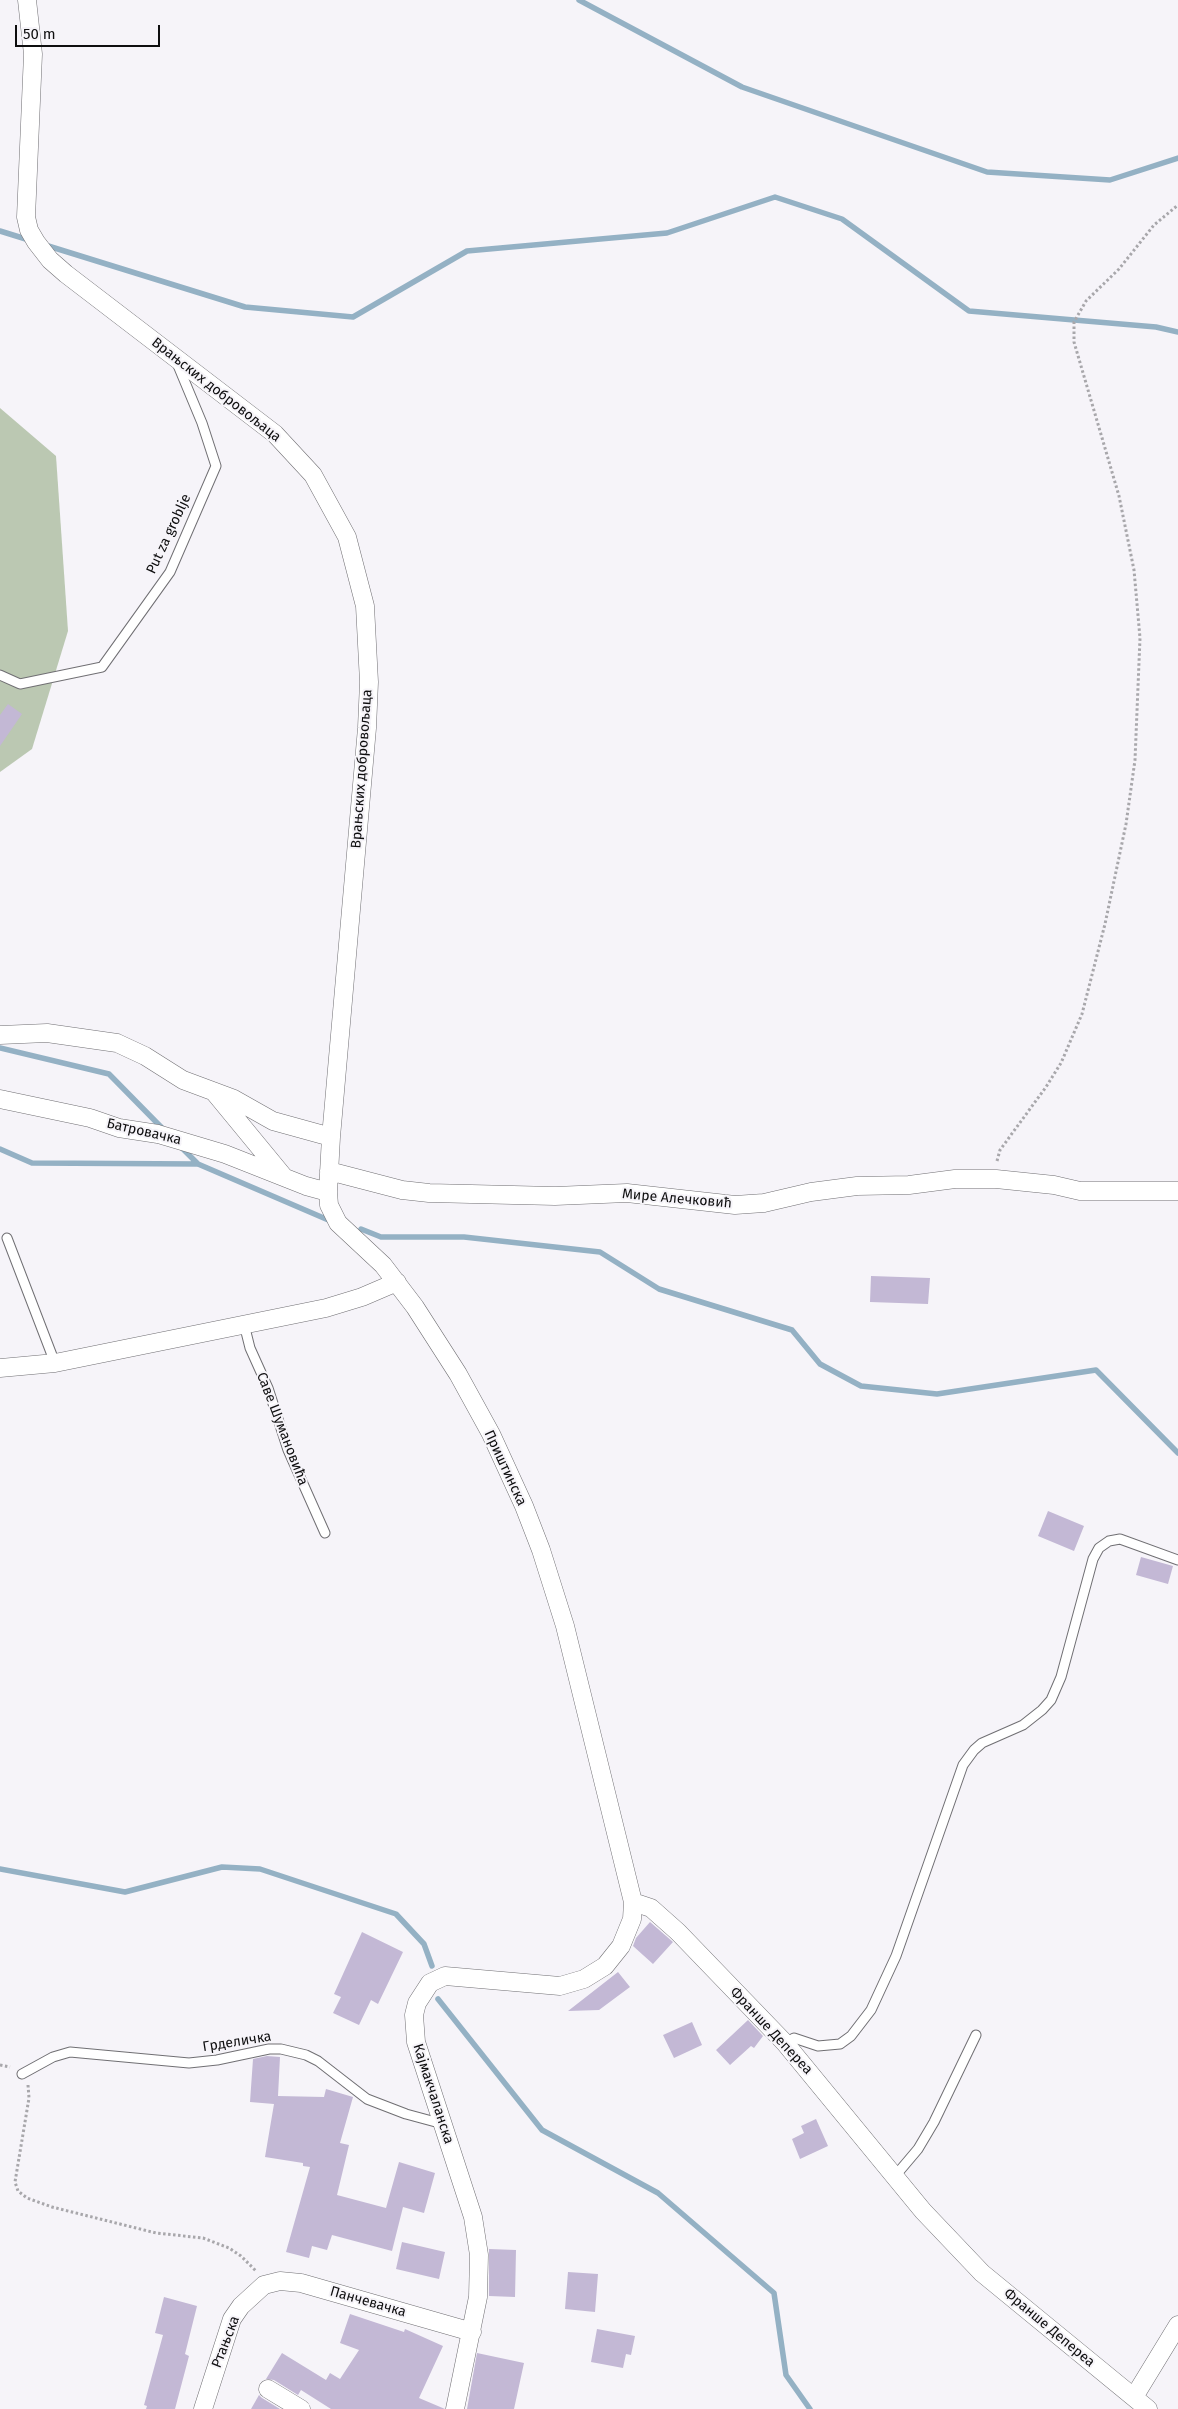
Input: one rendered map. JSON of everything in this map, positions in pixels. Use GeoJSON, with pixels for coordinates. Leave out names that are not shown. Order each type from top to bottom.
{"type":"FeatureCollection","features":[{"type":"Feature","properties":{"kind":"street","name":"Врањских добровољаца"},"geometry":{"type":"LineString","coordinates":[[26,0],[33,54],[26,203],[29,230],[50,260],[175,359],[274,434],[313,476],[347,537],[365,606],[369,657],[367,728],[329,1171]]}},
{"type":"Feature","properties":{"kind":"street"},"geometry":{"type":"LineString","coordinates":[[0,1035],[47,1034],[117,1043],[145,1056],[183,1080],[234,1099],[273,1121],[331,1137]]}},
{"type":"Feature","properties":{"kind":"street"},"geometry":{"type":"LineString","coordinates":[[214,1092],[285,1178]]}},
{"type":"Feature","properties":{"kind":"street","name":"Батровачка"},"geometry":{"type":"LineString","coordinates":[[0,1099],[90,1118],[119,1128],[158,1134],[226,1154],[285,1178],[328,1192]]}},
{"type":"Feature","properties":{"kind":"street","name":"Мире Алечковић"},"geometry":{"type":"LineString","coordinates":[[329,1171],[402,1190],[429,1193],[555,1196],[627,1192],[735,1205],[764,1203],[810,1192],[857,1186],[996,1179],[1054,1185],[1080,1191],[1178,1192]]}},
{"type":"Feature","properties":{"kind":"street","name":"Приштинска"},"geometry":{"type":"LineString","coordinates":[[329,1171],[329,1205],[338,1223],[383,1265],[397,1282],[458,1374],[486,1425],[534,1532],[565,1626],[610,1804]]}},
{"type":"Feature","properties":{"kind":"street"},"geometry":{"type":"LineString","coordinates":[[0,1368],[55,1363],[326,1308],[362,1297],[397,1282]]}},
{"type":"Feature","properties":{"kind":"street","name":"Кајмакчаланска"},"geometry":{"type":"LineString","coordinates":[[455,2409],[479,2290],[479,2255],[474,2217],[421,2060],[414,2029],[414,2015],[417,2003],[430,1983],[445,1976],[560,1986],[584,1979],[605,1966],[621,1946],[632,1918],[634,1902],[610,1804]]}},
{"type":"Feature","properties":{"kind":"street","name":"Франше Депереа"},"geometry":{"type":"LineString","coordinates":[[634,1902],[651,1908],[678,1932],[784,2043],[896,2176],[923,2211],[982,2273],[1148,2409]]}},
{"type":"Feature","properties":{"kind":"street","name":"Панчевачка"},"geometry":{"type":"LineString","coordinates":[[264,2284],[280,2281],[302,2283],[472,2332]]}},
{"type":"Feature","properties":{"kind":"street","name":"Ртањска"},"geometry":{"type":"LineString","coordinates":[[209,2407],[232,2319],[241,2306],[264,2284]]}},
{"type":"Feature","properties":{"kind":"street"},"geometry":{"type":"LineString","coordinates":[[1134,2397],[1178,2325]]}},
{"type":"Feature","properties":{"kind":"street"},"geometry":{"type":"LineString","coordinates":[[268,2389],[301,2409]]}},
{"type":"Feature","properties":{"kind":"lane","name":"Put za groblje"},"geometry":{"type":"LineString","coordinates":[[0,675],[20,684],[102,667],[170,572],[216,466],[202,423],[175,359]]}},
{"type":"Feature","properties":{"kind":"lane"},"geometry":{"type":"LineString","coordinates":[[6,1238],[55,1363]]}},
{"type":"Feature","properties":{"kind":"lane","name":"Саве Шумановића"},"geometry":{"type":"LineString","coordinates":[[244,1324],[250,1348],[268,1388],[288,1450],[326,1534]]}},
{"type":"Feature","properties":{"kind":"lane"},"geometry":{"type":"LineString","coordinates":[[784,2043],[794,2038],[818,2046],[826,2047],[840,2044],[851,2036],[871,2010],[896,1956],[963,1765],[982,1743],[1023,1725],[1051,1700],[1062,1677],[1099,1548],[1109,1541],[1120,1539],[1178,1560]]}},
{"type":"Feature","properties":{"kind":"lane"},"geometry":{"type":"LineString","coordinates":[[896,2176],[918,2149],[934,2122],[976,2035]]}},
{"type":"Feature","properties":{"kind":"lane","name":"Грделичка"},"geometry":{"type":"LineString","coordinates":[[22,2074],[53,2057],[70,2052],[189,2062],[218,2060],[269,2049],[281,2049],[300,2053],[318,2061],[367,2099],[406,2114],[443,2124]]}},
{"type":"Feature","properties":{"kind":"path"},"geometry":{"type":"LineString","coordinates":[[996,1179],[995,1165],[1000,1150],[1041,1095],[1061,1062],[1073,1037],[1089,992],[1126,824],[1136,752],[1140,638],[1134,570],[1119,496],[1074,342],[1074,322],[1086,301],[1119,269],[1154,225],[1178,205]]}},
{"type":"Feature","properties":{"kind":"path"},"geometry":{"type":"LineString","coordinates":[[0,2065],[10,2067],[22,2074],[30,2092],[15,2182],[18,2191],[27,2198],[52,2207],[156,2233],[203,2238],[216,2242],[241,2256],[253,2266],[264,2284]]}},
{"type":"Feature","properties":{"kind":"green space"},"geometry":{"type":"Polygon","coordinates":[[[0,408],[56,456],[68,631],[32,749],[0,772],[0,408]]]}},
{"type":"Feature","properties":{"kind":"building"},"geometry":{"type":"Polygon","coordinates":[[[8,704],[22,714],[0,746],[0,715],[8,704]]]}},
{"type":"Feature","properties":{"kind":"building"},"geometry":{"type":"Polygon","coordinates":[[[871,1276],[930,1278],[928,1304],[870,1302],[871,1276]]]}},
{"type":"Feature","properties":{"kind":"building"},"geometry":{"type":"Polygon","coordinates":[[[1048,1511],[1084,1526],[1074,1551],[1038,1536],[1048,1511]]]}},
{"type":"Feature","properties":{"kind":"building"},"geometry":{"type":"Polygon","coordinates":[[[1141,1557],[1173,1566],[1168,1584],[1136,1575],[1141,1557]]]}},
{"type":"Feature","properties":{"kind":"building"},"geometry":{"type":"Polygon","coordinates":[[[650,1922],[673,1942],[653,1964],[633,1946],[636,1938],[650,1922]]]}},
{"type":"Feature","properties":{"kind":"building"},"geometry":{"type":"Polygon","coordinates":[[[362,1932],[403,1952],[378,2004],[371,2000],[359,2025],[333,2013],[341,1997],[334,1994],[362,1932]]]}},
{"type":"Feature","properties":{"kind":"building"},"geometry":{"type":"Polygon","coordinates":[[[618,1972],[630,1987],[599,2010],[568,2011],[618,1972]]]}},
{"type":"Feature","properties":{"kind":"building"},"geometry":{"type":"Polygon","coordinates":[[[748,2020],[763,2036],[754,2048],[751,2046],[730,2065],[716,2050],[748,2020]]]}},
{"type":"Feature","properties":{"kind":"building"},"geometry":{"type":"Polygon","coordinates":[[[692,2022],[702,2045],[674,2058],[663,2035],[692,2022]]]}},
{"type":"Feature","properties":{"kind":"building"},"geometry":{"type":"Polygon","coordinates":[[[267,2056],[280,2057],[278,2096],[324,2097],[326,2089],[353,2097],[340,2143],[349,2145],[337,2195],[386,2208],[399,2162],[435,2173],[424,2213],[403,2207],[392,2251],[332,2235],[327,2250],[312,2246],[309,2258],[286,2252],[310,2167],[303,2166],[303,2163],[265,2157],[274,2104],[250,2102],[253,2059],[267,2056]]]}},
{"type":"Feature","properties":{"kind":"building"},"geometry":{"type":"Polygon","coordinates":[[[816,2119],[828,2146],[800,2159],[792,2139],[804,2133],[801,2126],[816,2119]]]}},
{"type":"Feature","properties":{"kind":"building"},"geometry":{"type":"Polygon","coordinates":[[[402,2242],[445,2252],[439,2279],[396,2269],[402,2242]]]}},
{"type":"Feature","properties":{"kind":"building"},"geometry":{"type":"Polygon","coordinates":[[[489,2249],[516,2250],[515,2297],[489,2296],[489,2249]]]}},
{"type":"Feature","properties":{"kind":"building"},"geometry":{"type":"Polygon","coordinates":[[[568,2272],[598,2274],[595,2312],[565,2309],[568,2272]]]}},
{"type":"Feature","properties":{"kind":"building"},"geometry":{"type":"Polygon","coordinates":[[[164,2297],[197,2306],[185,2354],[189,2356],[175,2409],[146,2409],[147,2406],[144,2405],[163,2335],[155,2333],[164,2297]]]}},
{"type":"Feature","properties":{"kind":"building"},"geometry":{"type":"Polygon","coordinates":[[[350,2314],[404,2332],[405,2329],[443,2346],[419,2398],[445,2409],[331,2409],[301,2390],[298,2395],[274,2380],[266,2379],[282,2353],[326,2380],[330,2373],[340,2379],[359,2350],[340,2343],[350,2314]]]}},
{"type":"Feature","properties":{"kind":"building"},"geometry":{"type":"Polygon","coordinates":[[[597,2329],[635,2336],[631,2355],[626,2354],[623,2368],[591,2362],[597,2329]]]}},
{"type":"Feature","properties":{"kind":"building"},"geometry":{"type":"Polygon","coordinates":[[[477,2353],[524,2363],[514,2409],[467,2409],[477,2353]]]}},
{"type":"Feature","properties":{"kind":"building"},"geometry":{"type":"Polygon","coordinates":[[[259,2395],[262,2398],[280,2409],[251,2409],[259,2395]]]}},
{"type":"Feature","properties":{"kind":"waterway"},"geometry":{"type":"LineString","coordinates":[[579,0],[742,87],[987,172],[1110,180],[1178,158]]}},
{"type":"Feature","properties":{"kind":"waterway"},"geometry":{"type":"LineString","coordinates":[[45,245],[245,307],[353,317],[467,251],[667,233],[775,197],[842,219],[969,311],[1156,327],[1178,332]]}},
{"type":"Feature","properties":{"kind":"waterway"},"geometry":{"type":"LineString","coordinates":[[0,231],[29,240]]}},
{"type":"Feature","properties":{"kind":"waterway"},"geometry":{"type":"LineString","coordinates":[[0,1048],[109,1074],[164,1130]]}},
{"type":"Feature","properties":{"kind":"waterway"},"geometry":{"type":"LineString","coordinates":[[181,1147],[198,1164]]}},
{"type":"Feature","properties":{"kind":"waterway"},"geometry":{"type":"LineString","coordinates":[[0,1149],[32,1163],[198,1164],[333,1222]]}},
{"type":"Feature","properties":{"kind":"waterway"},"geometry":{"type":"LineString","coordinates":[[361,1229],[381,1237],[464,1237],[600,1252],[659,1289],[792,1330],[820,1364],[861,1386],[937,1394],[1096,1370],[1178,1453]]}},
{"type":"Feature","properties":{"kind":"waterway"},"geometry":{"type":"LineString","coordinates":[[0,1869],[125,1892],[222,1867],[260,1869],[396,1914],[424,1944],[432,1966]]}},
{"type":"Feature","properties":{"kind":"waterway"},"geometry":{"type":"LineString","coordinates":[[438,1999],[542,2130],[658,2193],[774,2293],[786,2375],[810,2409]]}}]}
